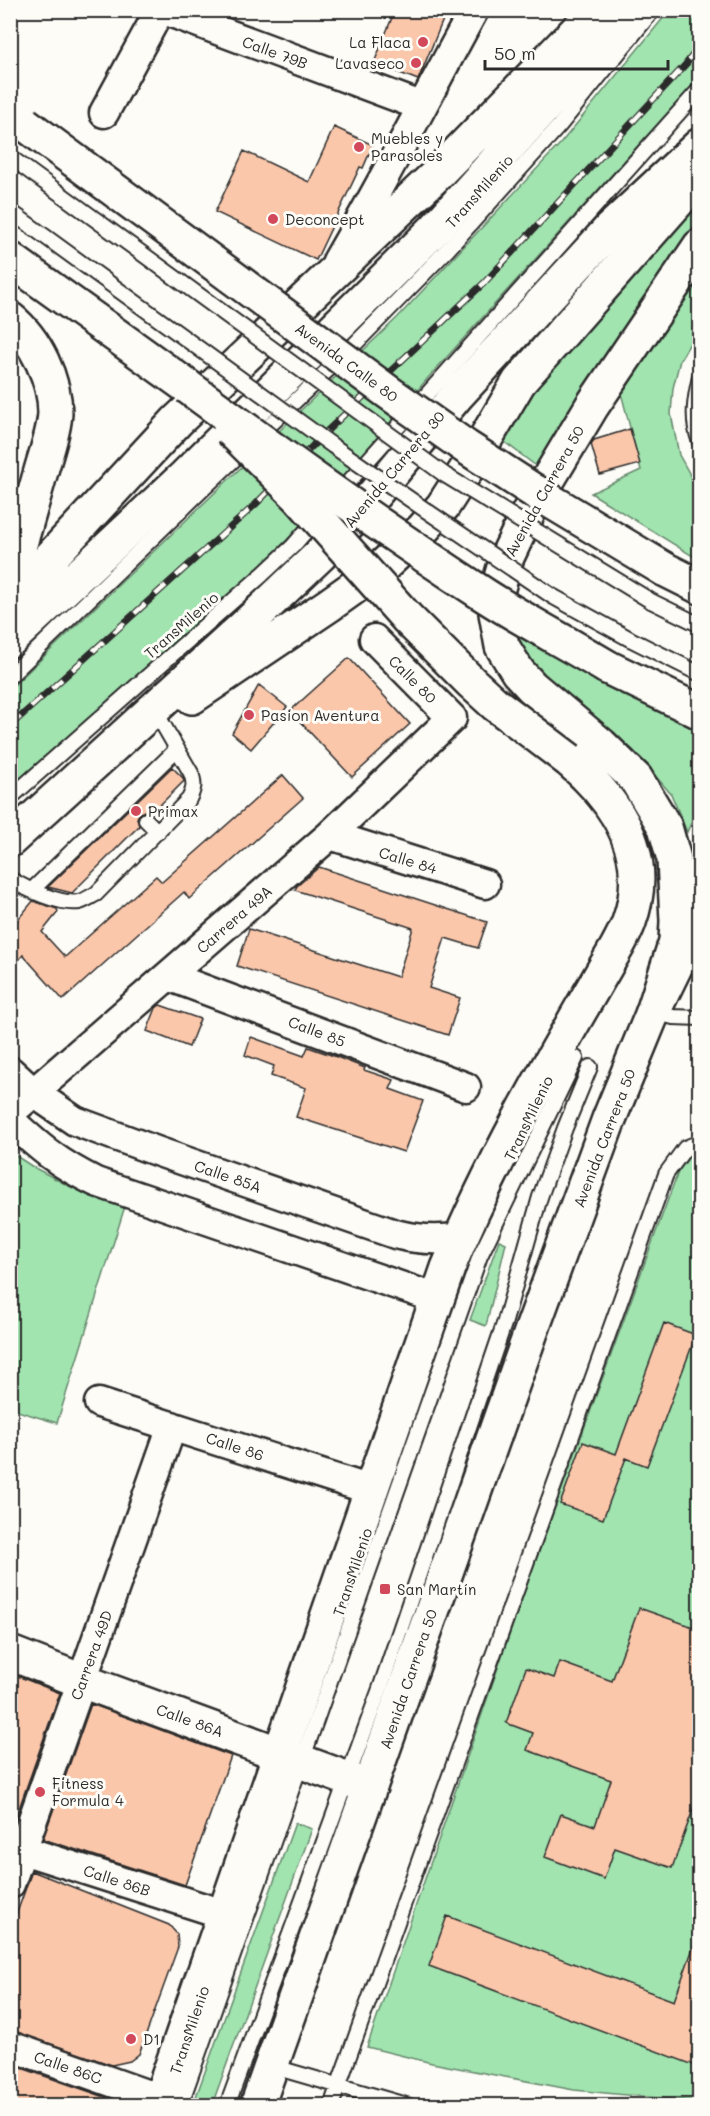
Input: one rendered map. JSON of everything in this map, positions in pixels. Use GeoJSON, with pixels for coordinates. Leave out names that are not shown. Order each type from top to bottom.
{"type":"FeatureCollection","features":[{"type":"Feature","properties":{"kind":"main road"},"geometry":{"type":"LineString","coordinates":[[10,601],[177,421],[324,284],[434,177],[597,10]]}},
{"type":"Feature","properties":{"kind":"main road"},"geometry":{"type":"LineString","coordinates":[[10,640],[193,468],[435,229],[556,94],[626,10]]}},
{"type":"Feature","properties":{"kind":"main road","name":"Avenida Calle 80"},"geometry":{"type":"LineString","coordinates":[[18,119],[466,447],[534,491],[664,569],[699,587]]}},
{"type":"Feature","properties":{"kind":"main road","name":"Avenida Carrera 30"},"geometry":{"type":"LineString","coordinates":[[10,840],[76,780],[157,714],[320,555],[458,394],[611,228],[699,145]]}},
{"type":"Feature","properties":{"kind":"main road","name":"Avenida Carrera 30"},"geometry":{"type":"LineString","coordinates":[[157,714],[215,681],[329,606],[381,568],[423,530],[443,506],[519,382],[699,176]]}},
{"type":"Feature","properties":{"kind":"main road","name":"Avenida Carrera 50"},"geometry":{"type":"LineString","coordinates":[[257,2106],[358,1783],[580,1203],[609,1119],[653,1012],[691,937],[665,827],[653,806],[636,779],[619,761],[532,687],[518,672],[502,646],[496,613],[498,588],[507,557],[528,513],[592,406],[695,255]]}},
{"type":"Feature","properties":{"kind":"main road"},"geometry":{"type":"LineString","coordinates":[[10,259],[312,478],[488,597],[607,667],[699,712]]}},
{"type":"Feature","properties":{"kind":"main road"},"geometry":{"type":"LineString","coordinates":[[10,319],[29,340],[43,364],[52,393],[55,414],[10,577]]}},
{"type":"Feature","properties":{"kind":"main road"},"geometry":{"type":"LineString","coordinates":[[166,2104],[223,1914],[291,1757],[371,1490],[461,1237],[485,1184],[525,1109],[629,922],[635,895],[634,854],[627,831],[615,809],[600,789],[569,760],[495,704],[472,683],[407,618],[300,498],[188,387]]}},
{"type":"Feature","properties":{"kind":"main road","name":"Calle 86A"},"geometry":{"type":"LineString","coordinates":[[10,1653],[358,1783]]}},
{"type":"Feature","properties":{"kind":"street","name":"Calle 79B"},"geometry":{"type":"LineString","coordinates":[[162,10],[421,106]]}},
{"type":"Feature","properties":{"kind":"street"},"geometry":{"type":"LineString","coordinates":[[104,113],[162,10]]}},
{"type":"Feature","properties":{"kind":"street"},"geometry":{"type":"LineString","coordinates":[[324,284],[370,205],[474,10]]}},
{"type":"Feature","properties":{"kind":"street","name":"Calle 80"},"geometry":{"type":"LineString","coordinates":[[374,639],[452,718]]}},
{"type":"Feature","properties":{"kind":"street","name":"Carrera 49A"},"geometry":{"type":"LineString","coordinates":[[10,1113],[330,835],[452,718]]}},
{"type":"Feature","properties":{"kind":"street","name":"Calle 84"},"geometry":{"type":"LineString","coordinates":[[330,835],[485,884]]}},
{"type":"Feature","properties":{"kind":"street","name":"Calle 85"},"geometry":{"type":"LineString","coordinates":[[168,976],[466,1087]]}},
{"type":"Feature","properties":{"kind":"street","name":"Calle 85A"},"geometry":{"type":"LineString","coordinates":[[10,1071],[34,1093],[75,1120],[159,1152],[395,1234],[423,1240],[461,1237]]}},
{"type":"Feature","properties":{"kind":"street"},"geometry":{"type":"LineString","coordinates":[[10,1120],[44,1152],[96,1182],[438,1299]]}},
{"type":"Feature","properties":{"kind":"street","name":"Calle 86"},"geometry":{"type":"LineString","coordinates":[[99,1403],[371,1490]]}},
{"type":"Feature","properties":{"kind":"street","name":"Carrera 49D"},"geometry":{"type":"LineString","coordinates":[[10,1884],[16,1848],[82,1681],[172,1426]]}},
{"type":"Feature","properties":{"kind":"street","name":"Calle 86B"},"geometry":{"type":"LineString","coordinates":[[16,1848],[223,1914]]}},
{"type":"Feature","properties":{"kind":"street","name":"Calle 86C"},"geometry":{"type":"LineString","coordinates":[[10,2046],[166,2104]]}},
{"type":"Feature","properties":{"kind":"lane","name":"TransMilenio"},"geometry":{"type":"LineString","coordinates":[[10,676],[354,345],[448,249],[559,126],[653,10]]}},
{"type":"Feature","properties":{"kind":"lane","name":"TransMilenio"},"geometry":{"type":"LineString","coordinates":[[10,798],[293,546],[699,89]]}},
{"type":"Feature","properties":{"kind":"lane"},"geometry":{"type":"LineString","coordinates":[[10,157],[446,475],[651,601],[699,625]]}},
{"type":"Feature","properties":{"kind":"lane"},"geometry":{"type":"LineString","coordinates":[[10,211],[424,510],[552,596],[699,675]]}},
{"type":"Feature","properties":{"kind":"lane"},"geometry":{"type":"LineString","coordinates":[[699,377],[694,400],[695,431],[699,442]]}},
{"type":"Feature","properties":{"kind":"lane"},"geometry":{"type":"LineString","coordinates":[[10,879],[62,902],[79,902],[88,898],[96,894],[189,799],[194,789],[191,773],[157,714]]}},
{"type":"Feature","properties":{"kind":"lane"},"geometry":{"type":"LineString","coordinates":[[32,890],[177,748]]}},
{"type":"Feature","properties":{"kind":"lane"},"geometry":{"type":"LineString","coordinates":[[146,820],[158,832]]}},
{"type":"Feature","properties":{"kind":"lane"},"geometry":{"type":"LineString","coordinates":[[653,1012],[673,1017],[699,1017]]}},
{"type":"Feature","properties":{"kind":"lane","name":"TransMilenio"},"geometry":{"type":"LineString","coordinates":[[166,2104],[291,1757],[480,1256],[576,1058]]}},
{"type":"Feature","properties":{"kind":"lane"},"geometry":{"type":"LineString","coordinates":[[227,2106],[358,1783],[381,1686],[505,1321],[540,1197],[590,1067]]}},
{"type":"Feature","properties":{"kind":"lane"},"geometry":{"type":"LineString","coordinates":[[331,2106],[666,1174],[685,1148],[699,1142]]}},
{"type":"Feature","properties":{"kind":"lane"},"geometry":{"type":"LineString","coordinates":[[271,2066],[409,2106]]}},
{"type":"Feature","properties":{"kind":"green space"},"geometry":{"type":"Polygon","coordinates":[[[669,11],[699,11],[699,78],[428,378],[300,527],[239,587],[11,786],[11,688],[397,318],[560,144],[669,11]]]}},
{"type":"Feature","properties":{"kind":"green space"},"geometry":{"type":"Polygon","coordinates":[[[699,190],[699,219],[641,300],[536,466],[498,437],[526,390],[699,190]]]}},
{"type":"Feature","properties":{"kind":"green space"},"geometry":{"type":"Polygon","coordinates":[[[699,270],[699,328],[680,360],[673,388],[671,414],[679,455],[699,491],[699,560],[591,493],[641,470],[619,385],[699,270]]]}},
{"type":"Feature","properties":{"kind":"green space"},"geometry":{"type":"Polygon","coordinates":[[[509,631],[699,732],[699,805],[687,832],[671,794],[633,750],[547,679],[509,631]]]}},
{"type":"Feature","properties":{"kind":"green space"},"geometry":{"type":"Polygon","coordinates":[[[699,1151],[699,2102],[574,2090],[432,2063],[367,2047],[522,1598],[678,1172],[690,1156],[699,1151]]]}},
{"type":"Feature","properties":{"kind":"green space"},"geometry":{"type":"Polygon","coordinates":[[[10,1152],[71,1187],[126,1203],[57,1423],[11,1409],[10,1152]]]}},
{"type":"Feature","properties":{"kind":"green space"},"geometry":{"type":"Polygon","coordinates":[[[499,1240],[506,1243],[486,1326],[470,1320],[499,1240]]]}},
{"type":"Feature","properties":{"kind":"green space"},"geometry":{"type":"Polygon","coordinates":[[[295,1823],[312,1829],[212,2105],[193,2105],[295,1823]]]}},
{"type":"Feature","properties":{"kind":"building"},"geometry":{"type":"Polygon","coordinates":[[[395,10],[447,10],[418,80],[374,63],[395,10]]]}},
{"type":"Feature","properties":{"kind":"building"},"geometry":{"type":"Polygon","coordinates":[[[334,127],[373,145],[363,168],[360,167],[316,260],[215,212],[244,151],[309,182],[334,127]]]}},
{"type":"Feature","properties":{"kind":"building"},"geometry":{"type":"Polygon","coordinates":[[[630,429],[640,464],[600,475],[591,444],[594,440],[630,429]]]}},
{"type":"Feature","properties":{"kind":"building"},"geometry":{"type":"Polygon","coordinates":[[[349,658],[410,724],[352,777],[290,711],[349,658]]]}},
{"type":"Feature","properties":{"kind":"building"},"geometry":{"type":"Polygon","coordinates":[[[259,685],[287,707],[251,749],[232,733],[259,685]]]}},
{"type":"Feature","properties":{"kind":"building","name":"Primax"},"geometry":{"type":"Polygon","coordinates":[[[172,767],[184,781],[152,813],[144,811],[139,814],[137,818],[139,826],[72,893],[48,887],[172,767]]]}},
{"type":"Feature","properties":{"kind":"building"},"geometry":{"type":"Polygon","coordinates":[[[283,775],[303,798],[189,899],[184,892],[63,1000],[23,955],[10,971],[10,929],[33,901],[57,909],[58,912],[42,932],[65,957],[156,876],[162,882],[283,775]]]}},
{"type":"Feature","properties":{"kind":"building"},"geometry":{"type":"Polygon","coordinates":[[[319,867],[487,922],[478,948],[445,938],[429,988],[460,998],[448,1035],[237,966],[249,929],[398,977],[413,928],[295,890],[319,867]]]}},
{"type":"Feature","properties":{"kind":"building"},"geometry":{"type":"Polygon","coordinates":[[[160,1005],[200,1019],[189,1047],[147,1031],[156,1008],[160,1005]]]}},
{"type":"Feature","properties":{"kind":"building"},"geometry":{"type":"Polygon","coordinates":[[[251,1037],[304,1056],[308,1047],[334,1056],[365,1068],[364,1070],[394,1080],[390,1089],[423,1101],[404,1152],[296,1117],[306,1088],[271,1076],[274,1066],[245,1055],[251,1037]]]}},
{"type":"Feature","properties":{"kind":"building"},"geometry":{"type":"Polygon","coordinates":[[[664,1323],[696,1335],[647,1466],[626,1458],[603,1519],[560,1504],[583,1442],[616,1454],[664,1323]]]}},
{"type":"Feature","properties":{"kind":"building"},"geometry":{"type":"Polygon","coordinates":[[[639,1608],[699,1629],[699,1793],[672,1868],[615,1848],[604,1879],[545,1857],[561,1814],[595,1826],[611,1780],[527,1750],[533,1733],[506,1723],[526,1668],[554,1678],[560,1662],[612,1681],[639,1608]]]}},
{"type":"Feature","properties":{"kind":"building"},"geometry":{"type":"Polygon","coordinates":[[[10,1673],[60,1693],[12,1828],[10,1828],[10,1673]]]}},
{"type":"Feature","properties":{"kind":"building"},"geometry":{"type":"Polygon","coordinates":[[[91,1704],[231,1756],[185,1885],[43,1839],[91,1704]]]}},
{"type":"Feature","properties":{"kind":"building"},"geometry":{"type":"Polygon","coordinates":[[[32,1871],[169,1925],[177,1934],[178,1947],[139,2054],[130,2061],[112,2065],[10,2030],[10,1932],[32,1871]]]}},
{"type":"Feature","properties":{"kind":"building"},"geometry":{"type":"Polygon","coordinates":[[[447,1916],[674,2001],[697,1937],[699,1938],[699,2067],[429,1966],[447,1916]]]}},
{"type":"Feature","properties":{"kind":"building"},"geometry":{"type":"Polygon","coordinates":[[[10,2064],[125,2104],[125,2106],[10,2106],[10,2064]]]}},
{"type":"Feature","properties":{"kind":"railway"},"geometry":{"type":"LineString","coordinates":[[10,726],[256,504],[329,429],[484,283],[700,46]]}},
{"type":"Feature","properties":{"kind":"place","name":"La Flaca"},"geometry":{"type":"Point","coordinates":[423,42]}},
{"type":"Feature","properties":{"kind":"place","name":"Lavaseco"},"geometry":{"type":"Point","coordinates":[416,63]}},
{"type":"Feature","properties":{"kind":"place","name":"Muebles y Parasoles"},"geometry":{"type":"Point","coordinates":[359,147]}},
{"type":"Feature","properties":{"kind":"place","name":"Deconcept"},"geometry":{"type":"Point","coordinates":[273,219]}},
{"type":"Feature","properties":{"kind":"place","name":"Pasion Aventura"},"geometry":{"type":"Point","coordinates":[249,715]}},
{"type":"Feature","properties":{"kind":"place","name":"Primax"},"geometry":{"type":"Point","coordinates":[136,811]}},
{"type":"Feature","properties":{"kind":"place","name":"San Martín"},"geometry":{"type":"Point","coordinates":[385,1589]}},
{"type":"Feature","properties":{"kind":"place","name":"Fitness Formula 4"},"geometry":{"type":"Point","coordinates":[40,1792]}},
{"type":"Feature","properties":{"kind":"place","name":"D1"},"geometry":{"type":"Point","coordinates":[131,2039]}}]}
